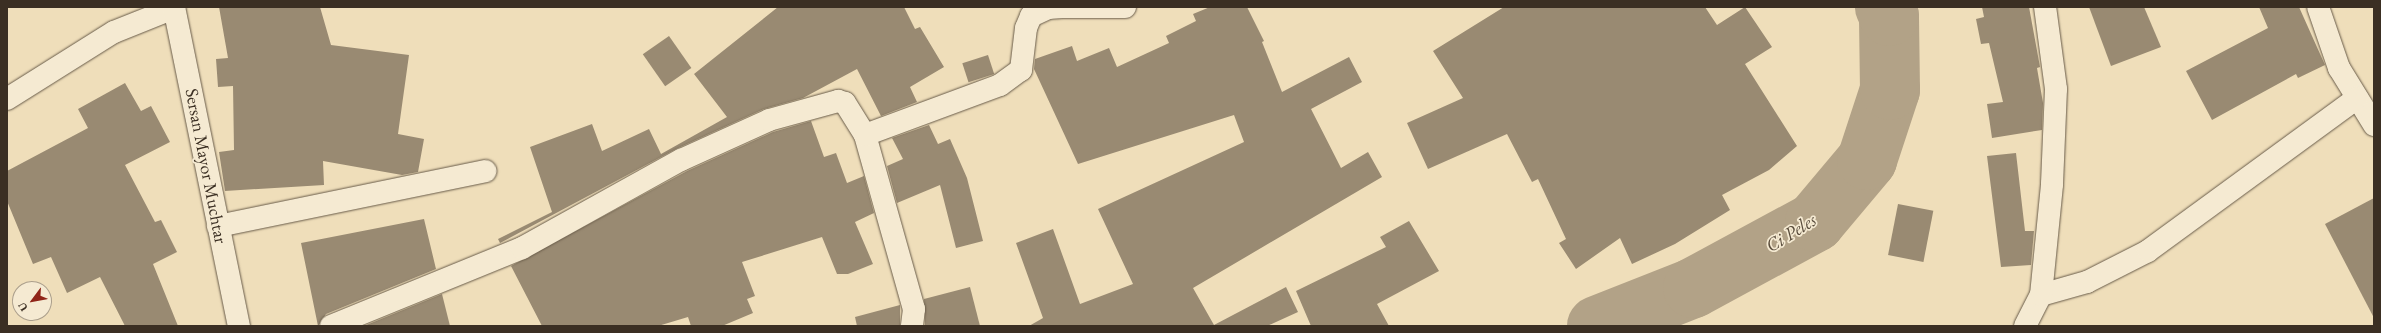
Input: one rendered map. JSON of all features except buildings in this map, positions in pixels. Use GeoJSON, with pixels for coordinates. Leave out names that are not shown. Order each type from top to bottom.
{"type":"FeatureCollection","features":[{"type":"Feature","properties":{"kind":"street"},"geometry":{"type":"LineString","coordinates":[[865,135],[1012,79],[1022,70],[1026,28],[1031,16],[1048,8],[1126,7]]}},
{"type":"Feature","properties":{"kind":"street"},"geometry":{"type":"LineString","coordinates":[[2025,326],[2041,296],[2052,184],[2056,89],[2044,7]]}},
{"type":"Feature","properties":{"kind":"street"},"geometry":{"type":"LineString","coordinates":[[2318,7],[2340,68],[2374,125]]}},
{"type":"Feature","properties":{"kind":"street"},"geometry":{"type":"LineString","coordinates":[[7,99],[114,32],[174,8]]}},
{"type":"Feature","properties":{"kind":"street","name":"Sersan Mayor Muchtar"},"geometry":{"type":"LineString","coordinates":[[174,8],[239,326]]}},
{"type":"Feature","properties":{"kind":"street"},"geometry":{"type":"LineString","coordinates":[[2041,296],[2087,282],[2148,251],[2357,98]]}},
{"type":"Feature","properties":{"kind":"street"},"geometry":{"type":"LineString","coordinates":[[331,326],[522,248],[681,160],[768,120],[838,101],[845,104],[865,135],[914,309],[912,326]]}},
{"type":"Feature","properties":{"kind":"street"},"geometry":{"type":"LineString","coordinates":[[218,226],[485,171]]}},
{"type":"Feature","properties":{"kind":"waterway","name":"Ci Peles"},"geometry":{"type":"LineString","coordinates":[[1597,326],[1693,288],[1815,222],[1867,160],[1890,90],[1889,16],[1885,7]]}}]}
